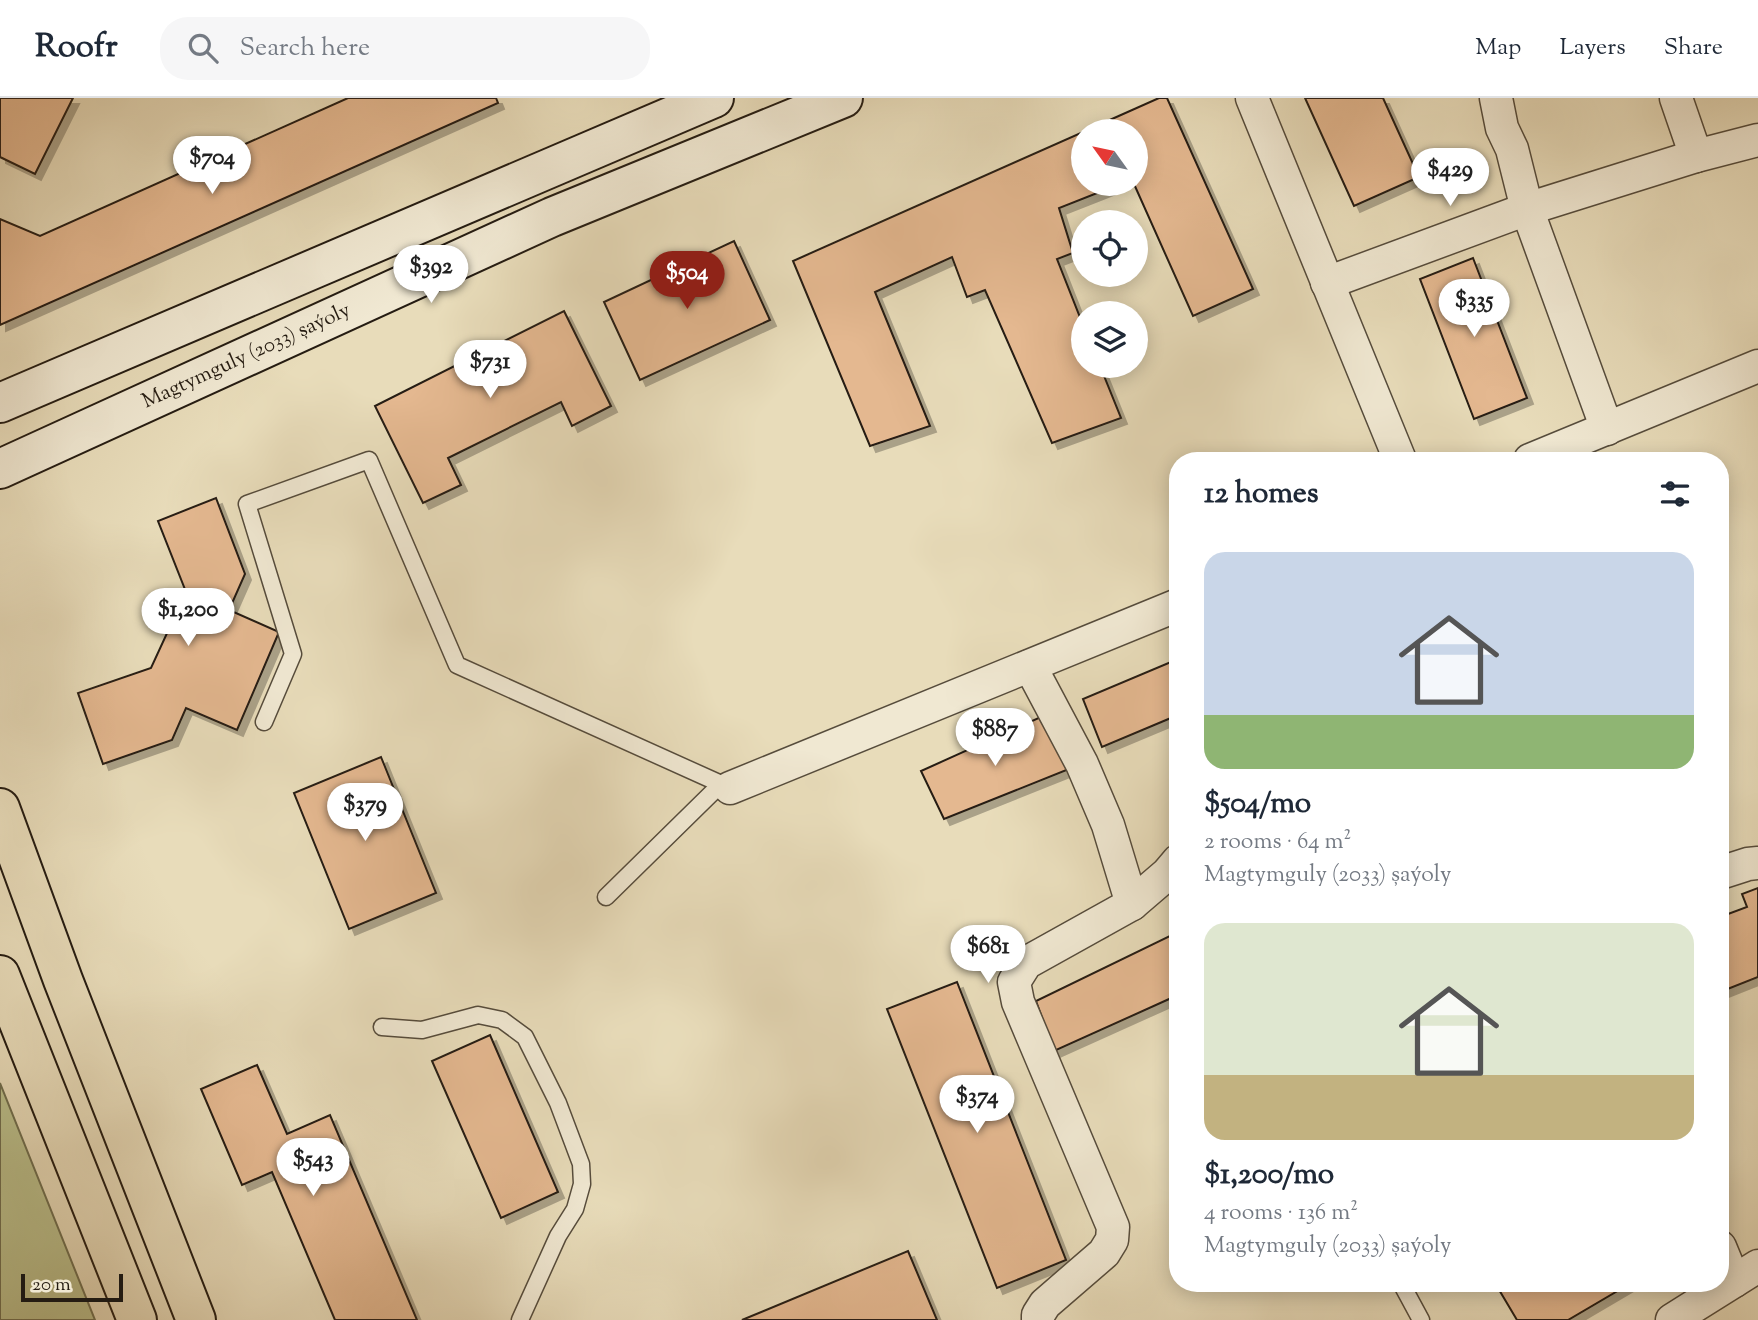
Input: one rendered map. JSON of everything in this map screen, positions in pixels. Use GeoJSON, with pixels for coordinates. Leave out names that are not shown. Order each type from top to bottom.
{"type":"FeatureCollection","features":[{"type":"Feature","properties":{"kind":"main road"},"geometry":{"type":"LineString","coordinates":[[0,403],[713,98]]}},
{"type":"Feature","properties":{"kind":"main road","name":"Magtymguly (2033) şaýoly"},"geometry":{"type":"LineString","coordinates":[[0,469],[552,217],[843,98]]}},
{"type":"Feature","properties":{"kind":"main road"},"geometry":{"type":"LineString","coordinates":[[0,808],[63,981],[196,1320]]}},
{"type":"Feature","properties":{"kind":"main road"},"geometry":{"type":"LineString","coordinates":[[0,975],[136,1320]]}},
{"type":"Feature","properties":{"kind":"street"},"geometry":{"type":"LineString","coordinates":[[1252,98],[1397,452]]}},
{"type":"Feature","properties":{"kind":"street"},"geometry":{"type":"LineString","coordinates":[[1496,98],[1502,128],[1512,149],[1527,209],[1606,429]]}},
{"type":"Feature","properties":{"kind":"street"},"geometry":{"type":"LineString","coordinates":[[1676,98],[1696,156]]}},
{"type":"Feature","properties":{"kind":"street"},"geometry":{"type":"LineString","coordinates":[[1327,283],[1527,209],[1696,156],[1758,140]]}},
{"type":"Feature","properties":{"kind":"street"},"geometry":{"type":"LineString","coordinates":[[1550,452],[1758,366]]}},
{"type":"Feature","properties":{"kind":"street"},"geometry":{"type":"LineString","coordinates":[[726,785],[1169,609]]}},
{"type":"Feature","properties":{"kind":"street"},"geometry":{"type":"LineString","coordinates":[[1030,666],[1082,764],[1108,825],[1132,904]]}},
{"type":"Feature","properties":{"kind":"street"},"geometry":{"type":"LineString","coordinates":[[1729,870],[1758,863]]}},
{"type":"Feature","properties":{"kind":"street"},"geometry":{"type":"LineString","coordinates":[[1038,1320],[1045,1304],[1104,1253],[1112,1240],[1113,1227],[1018,1002],[1014,982],[1026,963],[1132,904],[1169,872]]}},
{"type":"Feature","properties":{"kind":"street"},"geometry":{"type":"LineString","coordinates":[[1729,1256],[1746,1274],[1729,1285]]}},
{"type":"Feature","properties":{"kind":"street"},"geometry":{"type":"LineString","coordinates":[[1672,1320],[1717,1292]]}},
{"type":"Feature","properties":{"kind":"lane"},"geometry":{"type":"LineString","coordinates":[[264,722],[293,654],[247,504],[369,460],[457,665],[726,785],[606,897]]}},
{"type":"Feature","properties":{"kind":"lane"},"geometry":{"type":"LineString","coordinates":[[382,1027],[422,1030],[478,1015],[502,1020],[525,1037],[558,1103],[581,1164],[582,1184],[575,1209],[558,1236],[520,1320]]}},
{"type":"Feature","properties":{"kind":"lane"},"geometry":{"type":"LineString","coordinates":[[1406,1292],[1421,1320]]}},
{"type":"Feature","properties":{"kind":"green space"},"geometry":{"type":"Polygon","coordinates":[[[0,1083],[95,1320],[0,1320],[0,1083]]]}},
{"type":"Feature","properties":{"kind":"building"},"geometry":{"type":"Polygon","coordinates":[[[0,98],[73,98],[35,174],[0,157],[0,98]]]}},
{"type":"Feature","properties":{"kind":"building"},"geometry":{"type":"Polygon","coordinates":[[[348,98],[496,98],[498,103],[0,325],[0,219],[40,236],[348,98]]]}},
{"type":"Feature","properties":{"kind":"building"},"geometry":{"type":"Polygon","coordinates":[[[1159,98],[1167,98],[1253,289],[1193,316],[1148,210],[1139,196],[1148,196],[1148,119],[1112,119],[1159,98]]]}},
{"type":"Feature","properties":{"kind":"building"},"geometry":{"type":"Polygon","coordinates":[[[1305,98],[1383,98],[1419,177],[1354,206],[1305,98]]]}},
{"type":"Feature","properties":{"kind":"building"},"geometry":{"type":"Polygon","coordinates":[[[1071,137],[1071,196],[1090,196],[1059,208],[1071,247],[1071,254],[1057,259],[1074,301],[1071,301],[1071,378],[1105,378],[1121,418],[1052,443],[985,290],[967,297],[952,257],[875,292],[930,426],[870,446],[793,261],[1071,137]]]}},
{"type":"Feature","properties":{"kind":"building"},"geometry":{"type":"Polygon","coordinates":[[[734,241],[770,320],[640,380],[604,302],[734,241]]]}},
{"type":"Feature","properties":{"kind":"building"},"geometry":{"type":"Polygon","coordinates":[[[1473,258],[1527,398],[1474,419],[1420,279],[1473,258]]]}},
{"type":"Feature","properties":{"kind":"building"},"geometry":{"type":"Polygon","coordinates":[[[564,311],[611,406],[572,426],[561,402],[448,458],[461,485],[423,503],[375,406],[564,311]]]}},
{"type":"Feature","properties":{"kind":"building"},"geometry":{"type":"Polygon","coordinates":[[[216,498],[245,574],[229,610],[279,632],[237,730],[186,708],[172,740],[103,764],[78,693],[151,668],[186,592],[158,521],[216,498]]]}},
{"type":"Feature","properties":{"kind":"building"},"geometry":{"type":"Polygon","coordinates":[[[1169,663],[1169,719],[1102,747],[1083,699],[1169,663]]]}},
{"type":"Feature","properties":{"kind":"building"},"geometry":{"type":"Polygon","coordinates":[[[1043,716],[1069,769],[944,819],[921,771],[1043,716]]]}},
{"type":"Feature","properties":{"kind":"building"},"geometry":{"type":"Polygon","coordinates":[[[381,757],[436,893],[349,929],[294,793],[381,757]]]}},
{"type":"Feature","properties":{"kind":"building"},"geometry":{"type":"Polygon","coordinates":[[[1758,888],[1758,977],[1729,988],[1729,914],[1747,907],[1742,894],[1758,888]]]}},
{"type":"Feature","properties":{"kind":"building"},"geometry":{"type":"Polygon","coordinates":[[[1169,936],[1169,999],[1054,1051],[1036,1001],[1169,936]]]}},
{"type":"Feature","properties":{"kind":"building"},"geometry":{"type":"Polygon","coordinates":[[[957,982],[1066,1260],[997,1288],[887,1009],[957,982]]]}},
{"type":"Feature","properties":{"kind":"building"},"geometry":{"type":"Polygon","coordinates":[[[490,1035],[558,1192],[501,1218],[432,1061],[490,1035]]]}},
{"type":"Feature","properties":{"kind":"building"},"geometry":{"type":"Polygon","coordinates":[[[257,1065],[287,1134],[330,1115],[417,1320],[335,1320],[272,1172],[242,1185],[201,1089],[257,1065]]]}},
{"type":"Feature","properties":{"kind":"building"},"geometry":{"type":"Polygon","coordinates":[[[908,1251],[937,1320],[742,1320],[908,1251]]]}},
{"type":"Feature","properties":{"kind":"building"},"geometry":{"type":"Polygon","coordinates":[[[1500,1292],[1616,1292],[1568,1320],[1517,1320],[1500,1292]]]}}]}
